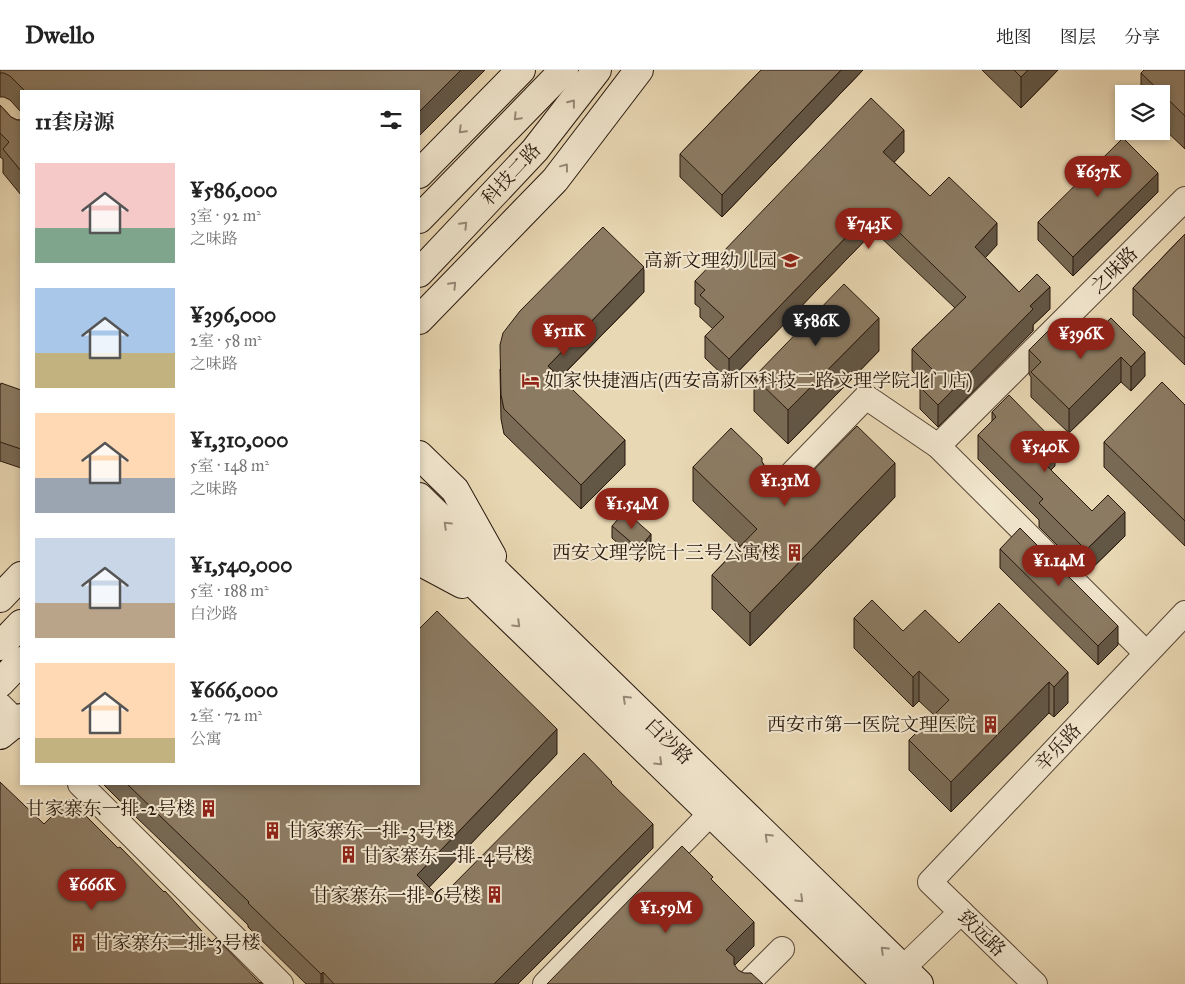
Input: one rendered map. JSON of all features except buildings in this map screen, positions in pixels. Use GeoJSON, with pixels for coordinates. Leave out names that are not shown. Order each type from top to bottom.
{"type":"FeatureCollection","features":[{"type":"Feature","properties":{"kind":"street"},"geometry":{"type":"LineString","coordinates":[[420,173],[521,70]]}},
{"type":"Feature","properties":{"kind":"street","name":"科技二路"},"geometry":{"type":"LineString","coordinates":[[420,218],[564,70]]}},
{"type":"Feature","properties":{"kind":"street","name":"科技二路"},"geometry":{"type":"LineString","coordinates":[[420,271],[535,150],[597,70]]}},
{"type":"Feature","properties":{"kind":"street"},"geometry":{"type":"LineString","coordinates":[[420,319],[555,180],[639,70]]}},
{"type":"Feature","properties":{"kind":"street","name":"之味路"},"geometry":{"type":"LineString","coordinates":[[938,446],[1185,199]]}},
{"type":"Feature","properties":{"kind":"street"},"geometry":{"type":"LineString","coordinates":[[775,491],[866,397],[938,446],[1146,654]]}},
{"type":"Feature","properties":{"kind":"street"},"geometry":{"type":"LineString","coordinates":[[420,457],[454,490],[499,591]]}},
{"type":"Feature","properties":{"kind":"street","name":"白沙路"},"geometry":{"type":"LineString","coordinates":[[420,498],[499,591],[711,812],[903,979]]}},
{"type":"Feature","properties":{"kind":"street","name":"白沙路"},"geometry":{"type":"LineString","coordinates":[[420,531],[499,591],[903,979]]}},
{"type":"Feature","properties":{"kind":"street"},"geometry":{"type":"LineString","coordinates":[[420,561],[499,591]]}},
{"type":"Feature","properties":{"kind":"street"},"geometry":{"type":"LineString","coordinates":[[0,598],[20,577]]}},
{"type":"Feature","properties":{"kind":"street","name":"辛乐路"},"geometry":{"type":"LineString","coordinates":[[930,882],[1185,613]]}},
{"type":"Feature","properties":{"kind":"street"},"geometry":{"type":"LineString","coordinates":[[0,646],[20,625]]}},
{"type":"Feature","properties":{"kind":"street"},"geometry":{"type":"LineString","coordinates":[[0,683],[20,662]]}},
{"type":"Feature","properties":{"kind":"street"},"geometry":{"type":"LineString","coordinates":[[81,785],[281,984]]}},
{"type":"Feature","properties":{"kind":"street"},"geometry":{"type":"LineString","coordinates":[[545,984],[711,812]]}},
{"type":"Feature","properties":{"kind":"street","name":"致远路"},"geometry":{"type":"LineString","coordinates":[[930,882],[1035,984]]}},
{"type":"Feature","properties":{"kind":"street"},"geometry":{"type":"LineString","coordinates":[[903,979],[961,912]]}},
{"type":"Feature","properties":{"kind":"street"},"geometry":{"type":"LineString","coordinates":[[747,984],[782,948]]}},
{"type":"Feature","properties":{"kind":"place","name":"高新文理幼儿园"},"geometry":{"type":"Point","coordinates":[791,260]}},
{"type":"Feature","properties":{"kind":"place","name":"如家快捷酒店(西安高新区科技二路文理学院北门店)"},"geometry":{"type":"Point","coordinates":[530,380]}},
{"type":"Feature","properties":{"kind":"place","name":"西安文理学院十三号公寓楼"},"geometry":{"type":"Point","coordinates":[794,552]}},
{"type":"Feature","properties":{"kind":"place","name":"西安市第一医院文理医院"},"geometry":{"type":"Point","coordinates":[990,724]}},
{"type":"Feature","properties":{"kind":"place","name":"甘家寨东一排-2号楼"},"geometry":{"type":"Point","coordinates":[209,808]}},
{"type":"Feature","properties":{"kind":"place","name":"甘家寨东一排-3号楼"},"geometry":{"type":"Point","coordinates":[273,830]}},
{"type":"Feature","properties":{"kind":"place","name":"甘家寨东一排-4号楼"},"geometry":{"type":"Point","coordinates":[348,855]}},
{"type":"Feature","properties":{"kind":"place","name":"甘家寨东一排-6号楼"},"geometry":{"type":"Point","coordinates":[495,895]}},
{"type":"Feature","properties":{"kind":"place","name":"甘家寨东二排-3号楼"},"geometry":{"type":"Point","coordinates":[79,942]}}]}
